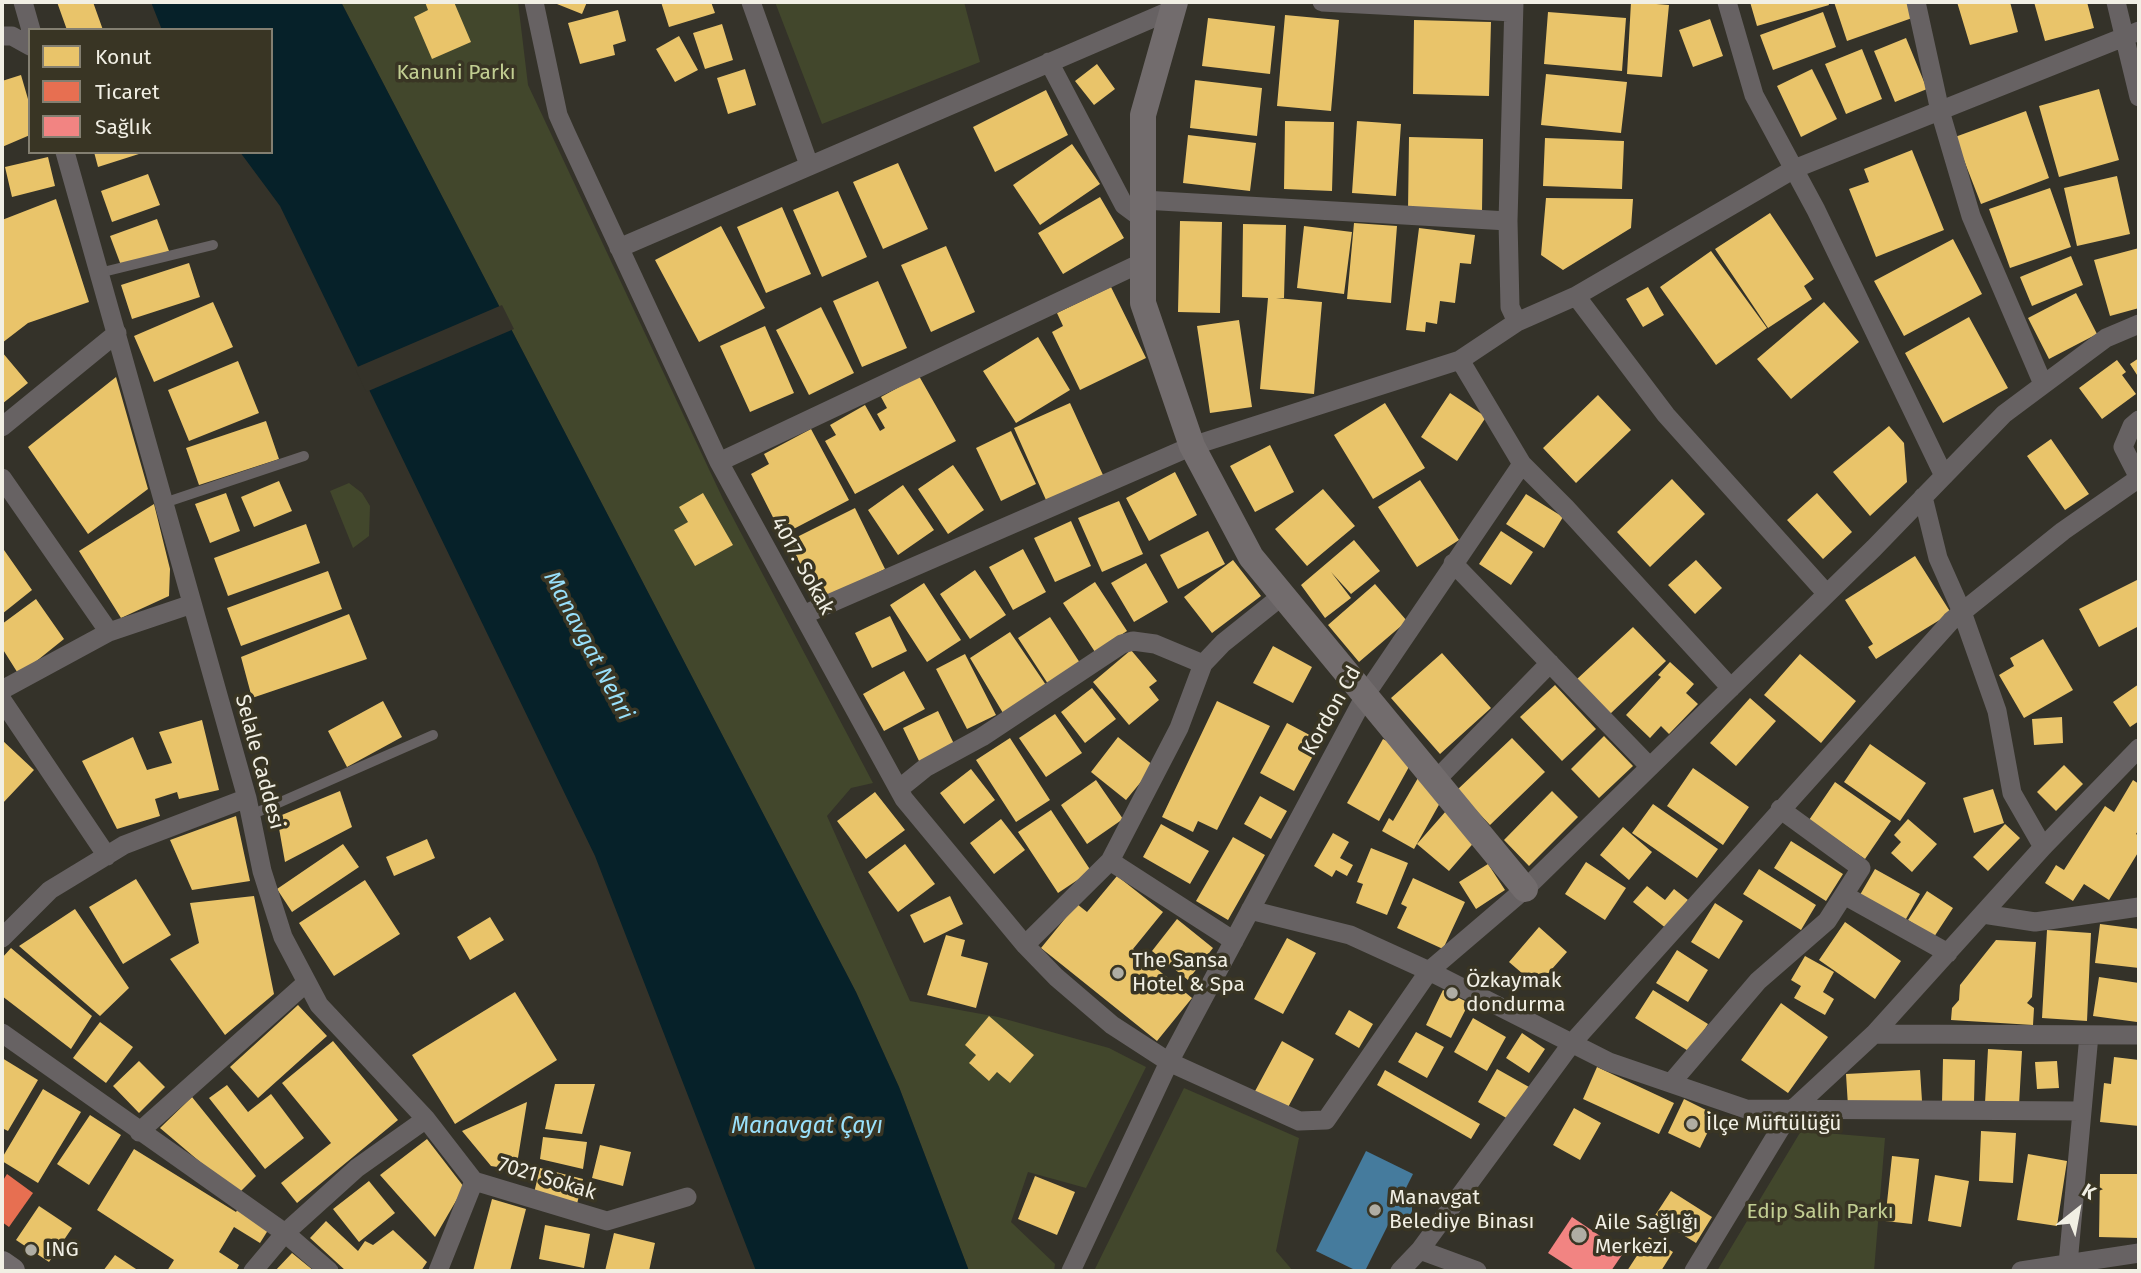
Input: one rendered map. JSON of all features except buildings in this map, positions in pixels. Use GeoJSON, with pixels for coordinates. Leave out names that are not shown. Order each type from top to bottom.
{"type":"FeatureCollection","features":[{"type":"Feature","properties":{"kind":"street"},"geometry":{"type":"LineString","coordinates":[[23,2],[30,28]]}},
{"type":"Feature","properties":{"kind":"street","name":"4017. Sokak"},"geometry":{"type":"LineString","coordinates":[[534,2],[558,116],[719,462],[899,789],[1026,945],[1056,977],[1112,1025],[1169,1062],[1298,1121],[1326,1120],[1429,971]]}},
{"type":"Feature","properties":{"kind":"street"},"geometry":{"type":"LineString","coordinates":[[751,2],[809,165]]}},
{"type":"Feature","properties":{"kind":"street"},"geometry":{"type":"LineString","coordinates":[[1322,2],[1513,7],[1508,221],[1510,307],[1517,322]]}},
{"type":"Feature","properties":{"kind":"street"},"geometry":{"type":"LineString","coordinates":[[1717,2],[1727,2],[1754,95],[1794,169],[1944,476]]}},
{"type":"Feature","properties":{"kind":"street"},"geometry":{"type":"LineString","coordinates":[[1916,2],[1940,111],[1971,216],[2043,384]]}},
{"type":"Feature","properties":{"kind":"street"},"geometry":{"type":"LineString","coordinates":[[2116,2],[2131,34],[2139,97]]}},
{"type":"Feature","properties":{"kind":"street"},"geometry":{"type":"LineString","coordinates":[[620,248],[1175,5]]}},
{"type":"Feature","properties":{"kind":"street"},"geometry":{"type":"LineString","coordinates":[[1175,5],[1143,115],[1143,303],[1192,446],[1251,557],[1525,889]]}},
{"type":"Feature","properties":{"kind":"street"},"geometry":{"type":"LineString","coordinates":[[803,615],[1192,446],[1460,360],[1517,322],[1576,296],[1794,169],[2131,34]]}},
{"type":"Feature","properties":{"kind":"street"},"geometry":{"type":"LineString","coordinates":[[2,36],[12,37],[28,45]]}},
{"type":"Feature","properties":{"kind":"street"},"geometry":{"type":"LineString","coordinates":[[1049,62],[1124,205],[1143,209],[1508,221]]}},
{"type":"Feature","properties":{"kind":"street","name":"Selale Caddesi"},"geometry":{"type":"LineString","coordinates":[[66,154],[249,807],[262,871],[283,937],[319,1005],[426,1119],[474,1181]]}},
{"type":"Feature","properties":{"kind":"street"},"geometry":{"type":"LineString","coordinates":[[719,462],[1143,262]]}},
{"type":"Feature","properties":{"kind":"street"},"geometry":{"type":"LineString","coordinates":[[1576,296],[1666,415],[1827,594]]}},
{"type":"Feature","properties":{"kind":"street"},"geometry":{"type":"LineString","coordinates":[[1429,971],[1525,889],[1827,594],[2004,414],[2106,338],[2139,324]]}},
{"type":"Feature","properties":{"kind":"street"},"geometry":{"type":"LineString","coordinates":[[2,428],[117,333]]}},
{"type":"Feature","properties":{"kind":"street"},"geometry":{"type":"LineString","coordinates":[[1460,360],[1522,464],[1565,507],[1731,688]]}},
{"type":"Feature","properties":{"kind":"street"},"geometry":{"type":"LineString","coordinates":[[1401,1271],[1420,1250],[1572,1043],[1780,809],[1962,612],[2063,531],[2139,478],[2123,447],[2132,426],[2139,420]]}},
{"type":"Feature","properties":{"kind":"street","name":"Kordon Cd"},"geometry":{"type":"LineString","coordinates":[[1071,1271],[1169,1062],[1366,694],[1522,464]]}},
{"type":"Feature","properties":{"kind":"street"},"geometry":{"type":"LineString","coordinates":[[2,478],[109,632]]}},
{"type":"Feature","properties":{"kind":"street"},"geometry":{"type":"LineString","coordinates":[[1923,497],[1938,558],[1962,612],[1997,711],[2012,793],[2043,847]]}},
{"type":"Feature","properties":{"kind":"street"},"geometry":{"type":"LineString","coordinates":[[1453,563],[1650,767]]}},
{"type":"Feature","properties":{"kind":"street"},"geometry":{"type":"LineString","coordinates":[[1026,945],[1110,861],[1179,728],[1203,664],[1223,643],[1283,596]]}},
{"type":"Feature","properties":{"kind":"street"},"geometry":{"type":"LineString","coordinates":[[2,690],[109,632],[192,604]]}},
{"type":"Feature","properties":{"kind":"street"},"geometry":{"type":"LineString","coordinates":[[899,789],[925,768],[982,737],[1122,644],[1133,641],[1155,644],[1203,664]]}},
{"type":"Feature","properties":{"kind":"street"},"geometry":{"type":"LineString","coordinates":[[1436,780],[1550,663]]}},
{"type":"Feature","properties":{"kind":"street"},"geometry":{"type":"LineString","coordinates":[[2,700],[107,856]]}},
{"type":"Feature","properties":{"kind":"street"},"geometry":{"type":"LineString","coordinates":[[1694,1271],[1791,1111],[1874,1034],[2043,847],[2135,759]]}},
{"type":"Feature","properties":{"kind":"street"},"geometry":{"type":"LineString","coordinates":[[2,938],[50,890],[124,845],[249,807]]}},
{"type":"Feature","properties":{"kind":"street"},"geometry":{"type":"LineString","coordinates":[[1671,1083],[1758,981],[1827,921],[1861,868],[1780,809]]}},
{"type":"Feature","properties":{"kind":"street"},"geometry":{"type":"LineString","coordinates":[[1110,861],[1234,942]]}},
{"type":"Feature","properties":{"kind":"street"},"geometry":{"type":"LineString","coordinates":[[1844,895],[1948,953]]}},
{"type":"Feature","properties":{"kind":"street"},"geometry":{"type":"LineString","coordinates":[[1983,914],[2035,922],[2139,907]]}},
{"type":"Feature","properties":{"kind":"street"},"geometry":{"type":"LineString","coordinates":[[1250,910],[1350,935],[1429,971],[1609,1062],[1746,1109],[2082,1111]]}},
{"type":"Feature","properties":{"kind":"street"},"geometry":{"type":"LineString","coordinates":[[139,1132],[306,983]]}},
{"type":"Feature","properties":{"kind":"street"},"geometry":{"type":"LineString","coordinates":[[2,1033],[285,1233],[329,1271]]}},
{"type":"Feature","properties":{"kind":"street"},"geometry":{"type":"LineString","coordinates":[[1874,1034],[2139,1035]]}},
{"type":"Feature","properties":{"kind":"street"},"geometry":{"type":"LineString","coordinates":[[2068,1264],[2089,1035]]}},
{"type":"Feature","properties":{"kind":"street"},"geometry":{"type":"LineString","coordinates":[[253,1271],[285,1233],[357,1168],[426,1119]]}},
{"type":"Feature","properties":{"kind":"street"},"geometry":{"type":"LineString","coordinates":[[438,1271],[474,1181]]}},
{"type":"Feature","properties":{"kind":"street","name":"7021 Sokak"},"geometry":{"type":"LineString","coordinates":[[474,1181],[607,1222],[687,1196]]}},
{"type":"Feature","properties":{"kind":"street"},"geometry":{"type":"LineString","coordinates":[[1420,1250],[1477,1271]]}},
{"type":"Feature","properties":{"kind":"street"},"geometry":{"type":"LineString","coordinates":[[2021,1271],[2139,1253]]}},
{"type":"Feature","properties":{"kind":"street"},"geometry":{"type":"LineString","coordinates":[[2,1264],[12,1271]]}},
{"type":"Feature","properties":{"kind":"lane"},"geometry":{"type":"LineString","coordinates":[[99,273],[213,245]]}},
{"type":"Feature","properties":{"kind":"lane"},"geometry":{"type":"LineString","coordinates":[[164,503],[304,456]]}},
{"type":"Feature","properties":{"kind":"lane"},"geometry":{"type":"LineString","coordinates":[[249,807],[433,735]]}},
{"type":"Feature","properties":{"kind":"green space","name":"Kanuni Parkı"},"geometry":{"type":"Polygon","coordinates":[[[341,2],[518,2],[528,85],[723,499],[873,783],[851,788],[827,816],[910,1001],[998,1017],[1109,1048],[1146,1067],[1086,1188],[1028,1172],[1011,1222],[1055,1264],[1054,1271],[969,1271],[899,1087],[856,992],[341,2]]]}},
{"type":"Feature","properties":{"kind":"green space"},"geometry":{"type":"Polygon","coordinates":[[[775,2],[964,2],[980,62],[822,124],[775,2]]]}},
{"type":"Feature","properties":{"kind":"green space"},"geometry":{"type":"Polygon","coordinates":[[[349,483],[362,493],[370,506],[369,536],[353,548],[330,491],[349,483]]]}},
{"type":"Feature","properties":{"kind":"green space"},"geometry":{"type":"Polygon","coordinates":[[[1184,1088],[1299,1138],[1276,1251],[1293,1271],[1094,1271],[1184,1088]]]}},
{"type":"Feature","properties":{"kind":"green space","name":"Edip Salih Parkı"},"geometry":{"type":"Polygon","coordinates":[[[1801,1131],[1885,1138],[1874,1271],[1717,1271],[1801,1131]]]}},
{"type":"Feature","properties":{"kind":"water","name":"Manavgat Çayı"},"geometry":{"type":"Polygon","coordinates":[[[151,2],[341,2],[856,992],[899,1087],[969,1271],[756,1271],[595,856],[280,206],[241,154],[273,154],[273,28],[161,28],[151,2]]]}},
{"type":"Feature","properties":{"kind":"pier"},"geometry":{"type":"Polygon","coordinates":[[[502,305],[514,329],[366,392],[355,368],[502,305]]]}},
{"type":"Feature","properties":{"kind":"place","name":"The Sansa Hotel & Spa"},"geometry":{"type":"Point","coordinates":[1118,973]}},
{"type":"Feature","properties":{"kind":"place","name":"Özkaymak dondurma"},"geometry":{"type":"Point","coordinates":[1452,993]}},
{"type":"Feature","properties":{"kind":"place","name":"İlçe Müftülüğü"},"geometry":{"type":"Point","coordinates":[1692,1124]}},
{"type":"Feature","properties":{"kind":"place","name":"Manavgat Belediye Binası"},"geometry":{"type":"Point","coordinates":[1375,1210]}},
{"type":"Feature","properties":{"kind":"place","name":"Aile Sağlığı Merkezi"},"geometry":{"type":"Point","coordinates":[1579,1235]}},
{"type":"Feature","properties":{"kind":"place","name":"ING"},"geometry":{"type":"Point","coordinates":[31,1250]}},
{"type":"Feature","properties":{"kind":"water label","name":"Manavgat Nehri"},"geometry":{"type":"Point","coordinates":[588,646]}}]}
